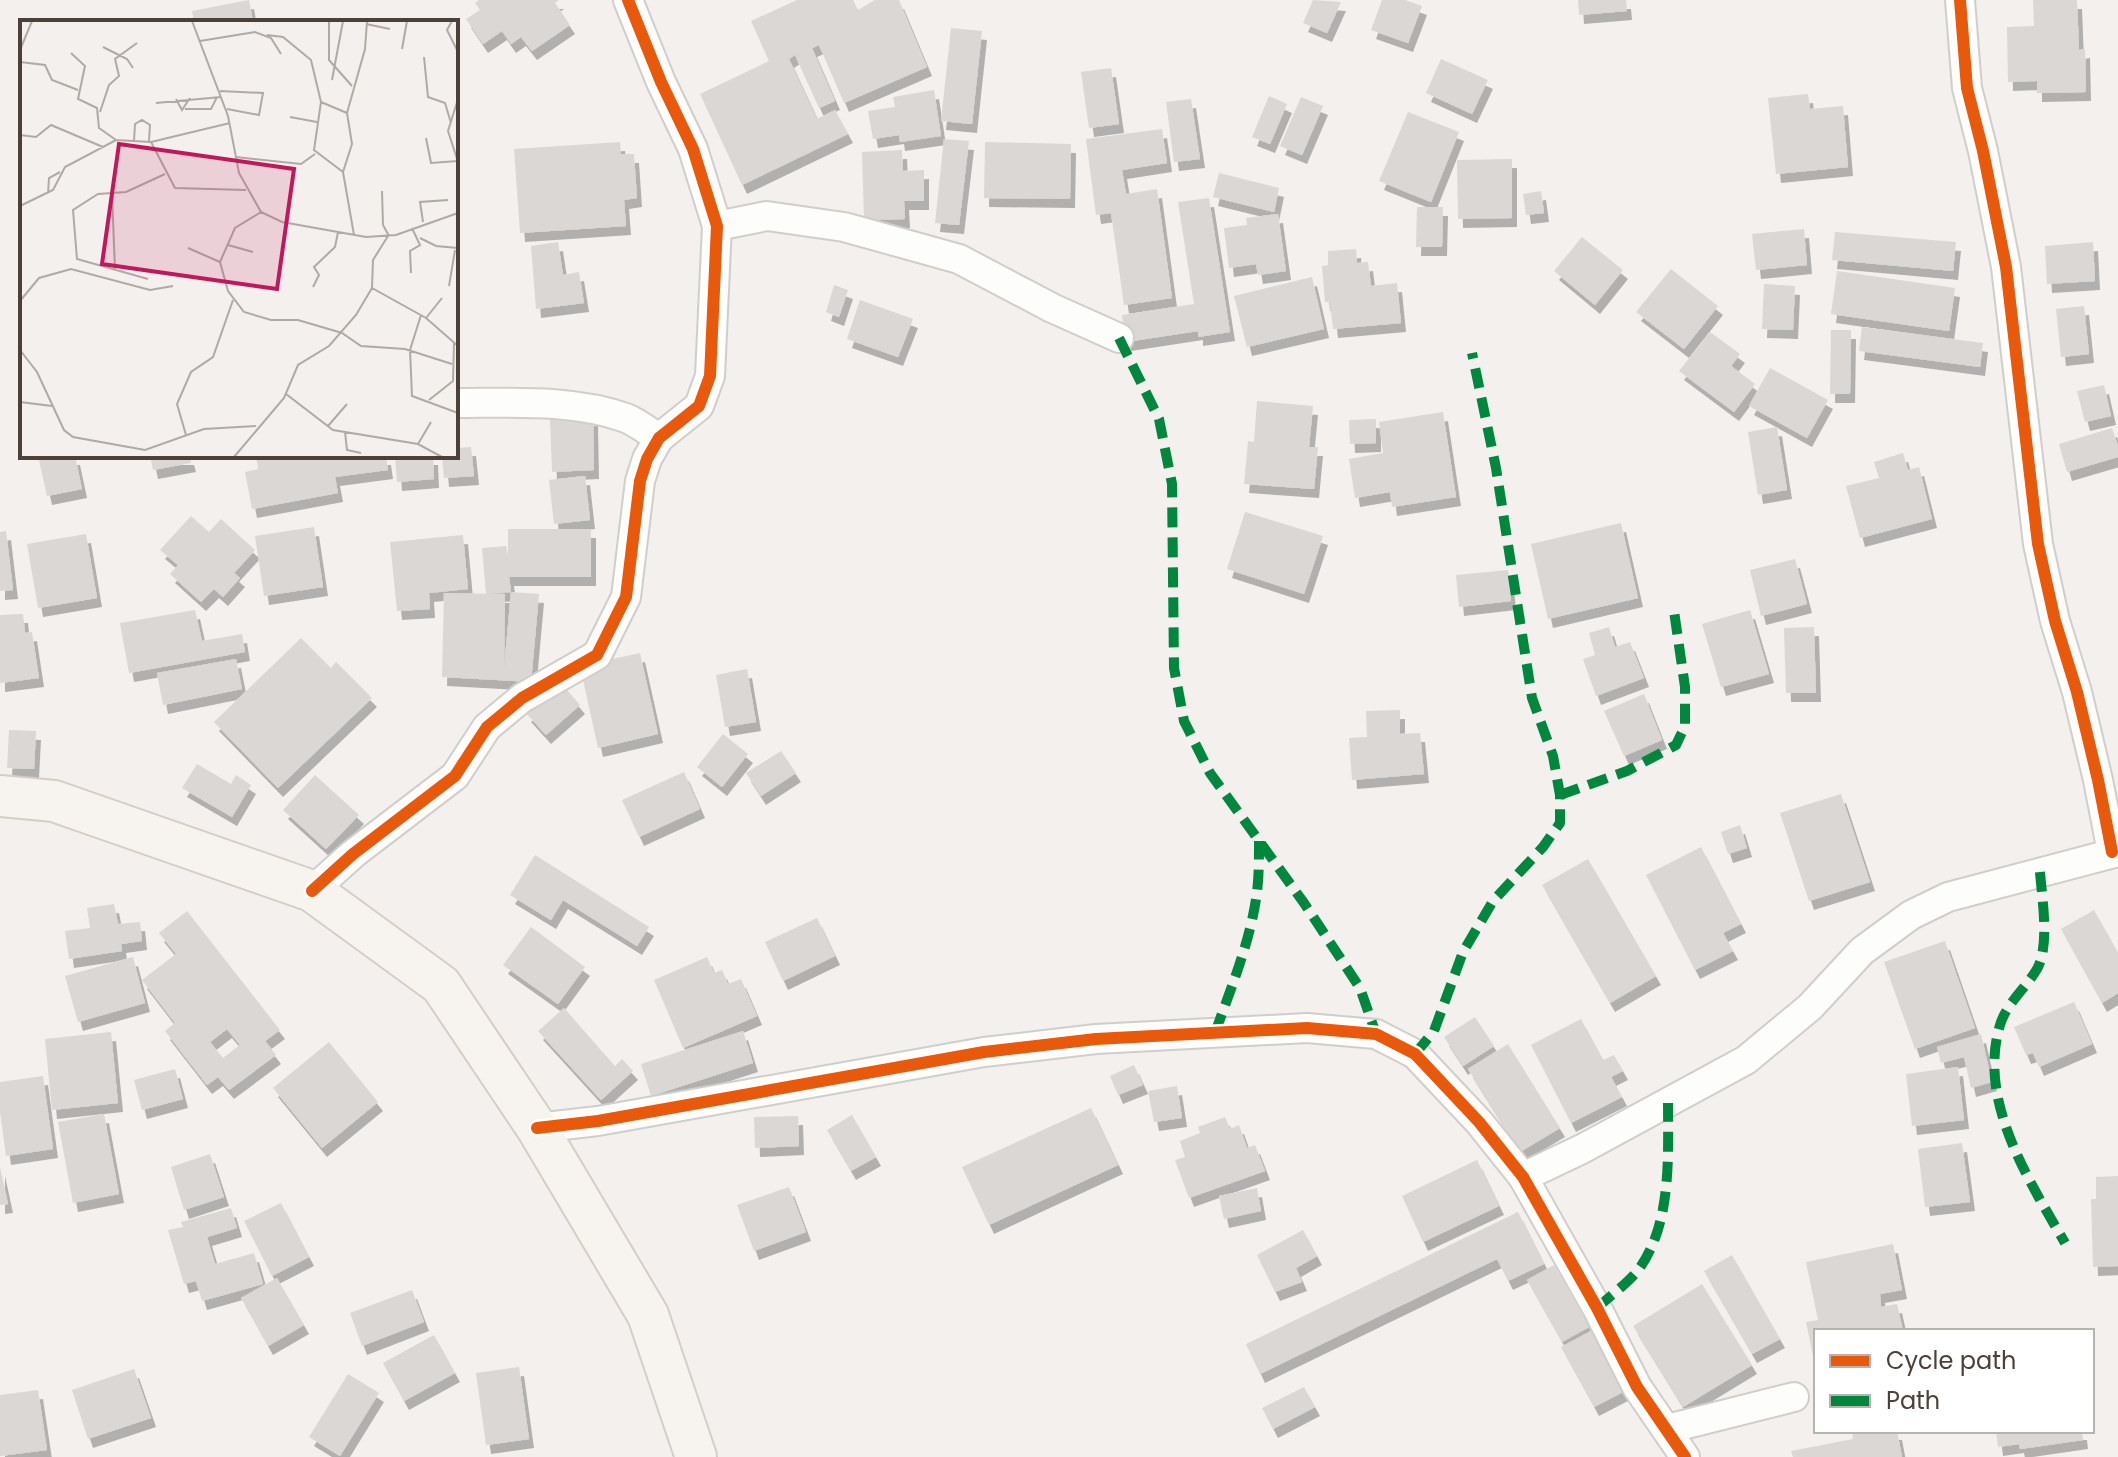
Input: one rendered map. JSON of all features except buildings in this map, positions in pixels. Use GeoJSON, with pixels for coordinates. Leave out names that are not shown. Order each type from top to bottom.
{"type":"FeatureCollection","features":[{"type":"Feature","properties":{"kind":"street"},"geometry":{"type":"LineString","coordinates":[[312,891],[353,854],[455,776],[487,727],[522,698],[597,655],[626,597],[640,481],[647,459],[659,438],[699,406],[710,376],[717,226],[693,149],[661,82],[628,0]]}},
{"type":"Feature","properties":{"kind":"street"},"geometry":{"type":"LineString","coordinates":[[1523,1177],[1582,1149],[1746,1060],[1810,1007],[1862,951],[1911,915],[1948,897],[2115,852],[2038,544],[2006,267],[1967,88],[1960,0]]}},
{"type":"Feature","properties":{"kind":"street"},"geometry":{"type":"LineString","coordinates":[[717,226],[767,216],[844,227],[945,255],[959,259],[1052,308],[1119,338]]}},
{"type":"Feature","properties":{"kind":"street"},"geometry":{"type":"LineString","coordinates":[[458,403],[534,403],[587,409],[628,419],[659,438]]}},
{"type":"Feature","properties":{"kind":"street"},"geometry":{"type":"LineString","coordinates":[[0,796],[54,801],[312,891],[441,985],[537,1128],[648,1315],[696,1457]]}},
{"type":"Feature","properties":{"kind":"street"},"geometry":{"type":"LineString","coordinates":[[537,1128],[598,1121],[984,1052],[1096,1039],[1307,1028],[1376,1034],[1415,1054],[1479,1122],[1523,1177],[1597,1308],[1637,1387],[1685,1457]]}},
{"type":"Feature","properties":{"kind":"street"},"geometry":{"type":"LineString","coordinates":[[1667,1429],[1794,1397]]}},
{"type":"Feature","properties":{"kind":"marked path"},"geometry":{"type":"LineString","coordinates":[[1119,338],[1159,419],[1172,484],[1174,668],[1184,721],[1210,773],[1304,903],[1360,988],[1376,1034]]}},
{"type":"Feature","properties":{"kind":"marked path"},"geometry":{"type":"LineString","coordinates":[[1415,1054],[1434,1031],[1463,952],[1493,901],[1543,847],[1560,823],[1560,795],[1553,756],[1532,698],[1496,468],[1472,353]]}},
{"type":"Feature","properties":{"kind":"marked path"},"geometry":{"type":"LineString","coordinates":[[1560,795],[1627,771],[1676,745],[1685,726],[1685,687],[1674,611]]}},
{"type":"Feature","properties":{"kind":"marked path"},"geometry":{"type":"LineString","coordinates":[[1215,1033],[1250,928],[1258,886],[1259,841]]}},
{"type":"Feature","properties":{"kind":"marked path"},"geometry":{"type":"LineString","coordinates":[[2040,872],[2044,922],[2041,959],[2000,1025],[1995,1054],[1995,1082],[2010,1139],[2065,1243]]}},
{"type":"Feature","properties":{"kind":"marked path"},"geometry":{"type":"LineString","coordinates":[[1597,1308],[1639,1269],[1657,1231],[1666,1189],[1668,1103]]}},
{"type":"Feature","properties":{"kind":"cycle path"},"geometry":{"type":"LineString","coordinates":[[312,891],[353,854],[455,776],[487,727],[522,698],[597,655],[626,597],[640,481],[647,459],[659,438],[699,406],[710,376],[717,226],[693,149],[661,82],[628,0]]}},
{"type":"Feature","properties":{"kind":"cycle path"},"geometry":{"type":"LineString","coordinates":[[1960,0],[1967,88],[2006,267],[2038,544],[2055,621],[2077,692],[2112,852]]}},
{"type":"Feature","properties":{"kind":"cycle path"},"geometry":{"type":"LineString","coordinates":[[537,1128],[598,1121],[984,1052],[1096,1039],[1307,1028],[1376,1034],[1415,1054],[1479,1122],[1523,1177],[1597,1308],[1637,1387],[1685,1457]]}}]}
